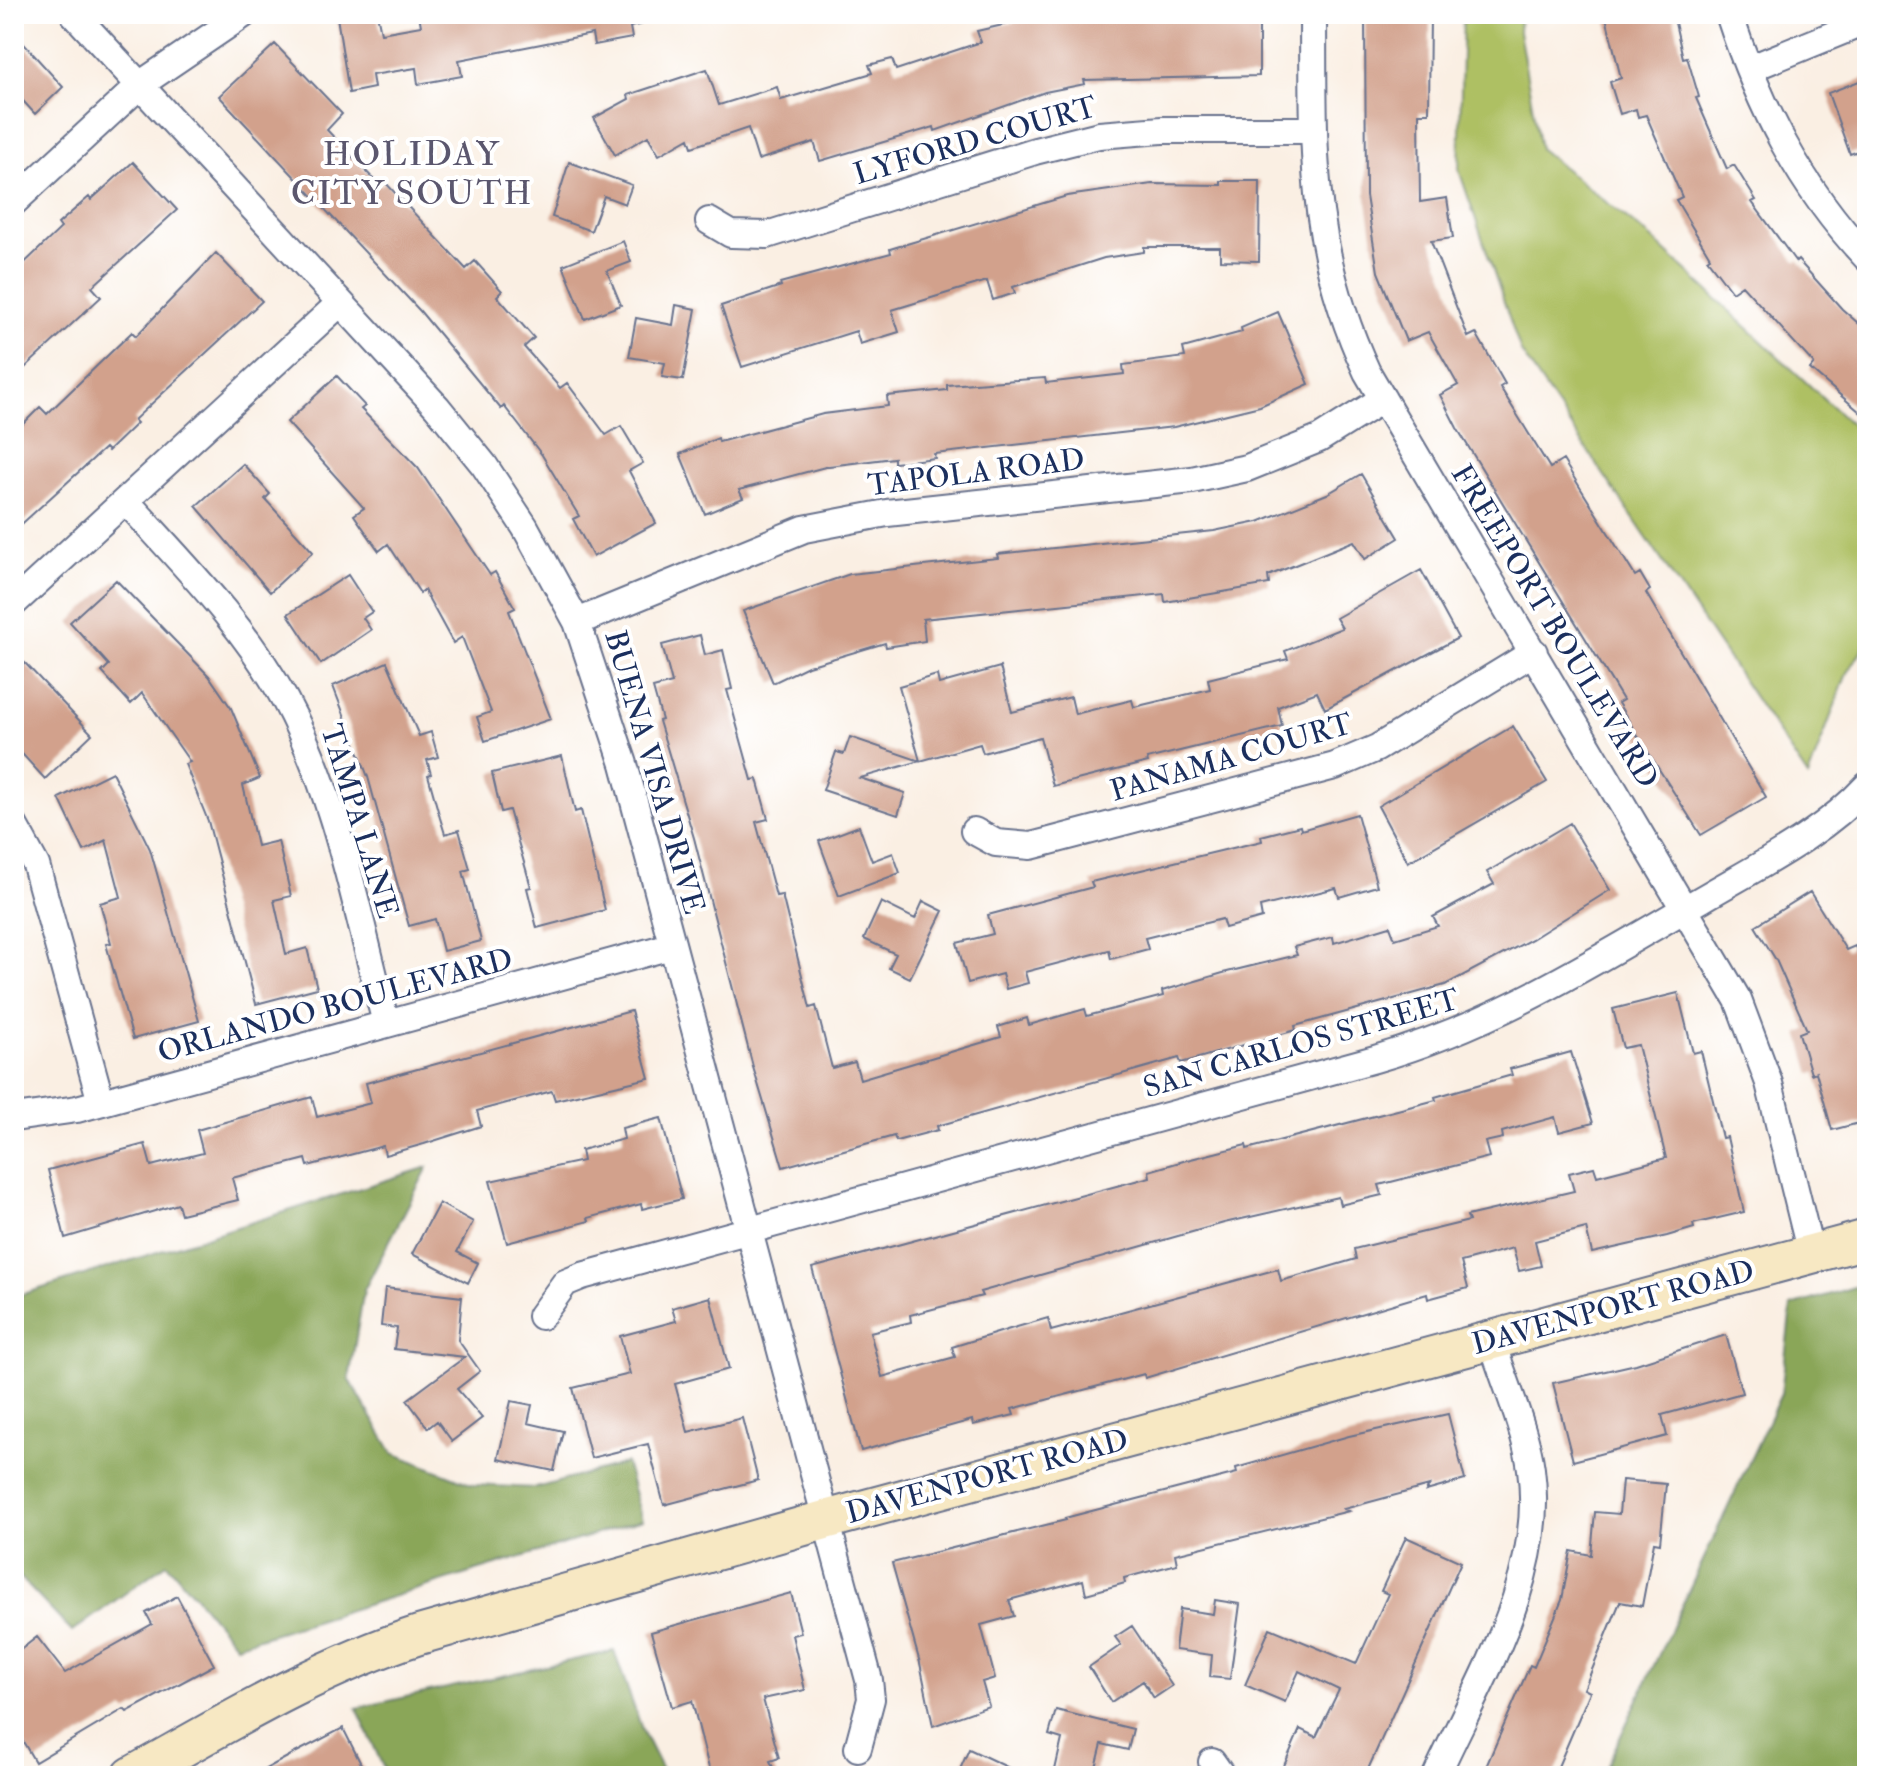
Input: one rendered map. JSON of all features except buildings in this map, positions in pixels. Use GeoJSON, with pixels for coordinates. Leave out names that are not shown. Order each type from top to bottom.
{"type":"FeatureCollection","features":[{"type":"Feature","properties":{"kind":"street","name":"BUENA VISA DRIVE"},"geometry":{"type":"LineString","coordinates":[[74,14],[437,407],[484,465],[525,527],[577,622],[624,764],[869,1680],[870,1709],[858,1748]]}},
{"type":"Feature","properties":{"kind":"street"},"geometry":{"type":"LineString","coordinates":[[14,202],[141,84],[244,14]]}},
{"type":"Feature","properties":{"kind":"street","name":"FREEPORT BOULEVARD"},"geometry":{"type":"LineString","coordinates":[[1313,14],[1318,207],[1327,264],[1352,338],[1383,399],[1738,1000],[1769,1083],[1811,1254]]}},
{"type":"Feature","properties":{"kind":"street"},"geometry":{"type":"LineString","coordinates":[[1729,14],[1778,135],[1804,180],[1867,258]]}},
{"type":"Feature","properties":{"kind":"street"},"geometry":{"type":"LineString","coordinates":[[1749,69],[1867,21]]}},
{"type":"Feature","properties":{"kind":"street","name":"LYFORD COURT"},"geometry":{"type":"LineString","coordinates":[[709,221],[731,234],[767,235],[1057,144],[1129,130],[1314,130]]}},
{"type":"Feature","properties":{"kind":"street"},"geometry":{"type":"LineString","coordinates":[[14,603],[340,303]]}},
{"type":"Feature","properties":{"kind":"street","name":"TAPOLA ROAD"},"geometry":{"type":"LineString","coordinates":[[577,622],[804,529],[887,513],[1192,480],[1247,468],[1319,439],[1383,399]]}},
{"type":"Feature","properties":{"kind":"street","name":"TAMPA LANE"},"geometry":{"type":"LineString","coordinates":[[126,501],[225,612],[261,660],[297,724],[328,807],[386,1023]]}},
{"type":"Feature","properties":{"kind":"street","name":"PANAMA COURT"},"geometry":{"type":"LineString","coordinates":[[974,831],[996,843],[1031,846],[1335,766],[1377,748],[1534,652]]}},
{"type":"Feature","properties":{"kind":"street","name":"SAN CARLOS STREET"},"geometry":{"type":"LineString","coordinates":[[541,1316],[553,1297],[573,1279],[1420,1046],[1478,1025],[1535,996],[1785,850],[1839,813],[1867,786]]}},
{"type":"Feature","properties":{"kind":"street"},"geometry":{"type":"LineString","coordinates":[[14,825],[30,853],[43,887],[101,1102]]}},
{"type":"Feature","properties":{"kind":"street","name":"ORLANDO BOULEVARD"},"geometry":{"type":"LineString","coordinates":[[14,1118],[54,1114],[101,1102],[671,946]]}},
{"type":"Feature","properties":{"kind":"street","name":"DAVENPORT ROAD"},"geometry":{"type":"LineString","coordinates":[[132,1776],[295,1686],[389,1645],[825,1520],[1867,1239]]}},
{"type":"Feature","properties":{"kind":"street"},"geometry":{"type":"LineString","coordinates":[[1436,1776],[1519,1593],[1533,1521],[1531,1467],[1491,1339]]}},
{"type":"Feature","properties":{"kind":"green space"},"geometry":{"type":"Polygon","coordinates":[[[1463,14],[1520,14],[1519,32],[1540,149],[1651,238],[1867,439],[1867,641],[1846,676],[1808,777],[1521,352],[1459,170],[1463,14]]]}},
{"type":"Feature","properties":{"kind":"green space"},"geometry":{"type":"Polygon","coordinates":[[[1867,881],[1867,925],[1853,896],[1867,881]]]}},
{"type":"Feature","properties":{"kind":"green space"},"geometry":{"type":"Polygon","coordinates":[[[428,1167],[364,1290],[349,1379],[393,1453],[473,1485],[536,1488],[626,1463],[642,1520],[236,1645],[167,1563],[72,1632],[14,1571],[14,1297],[428,1167]]]}},
{"type":"Feature","properties":{"kind":"green space"},"geometry":{"type":"Polygon","coordinates":[[[1867,1283],[1867,1776],[1602,1776],[1781,1394],[1791,1306],[1867,1283]]]}},
{"type":"Feature","properties":{"kind":"green space"},"geometry":{"type":"Polygon","coordinates":[[[614,1651],[643,1732],[665,1776],[387,1776],[357,1708],[614,1651]]]}},
{"type":"Feature","properties":{"kind":"district","name":"HOLIDAY CITY SOUTH"},"geometry":{"type":"Point","coordinates":[412,172]}}]}
